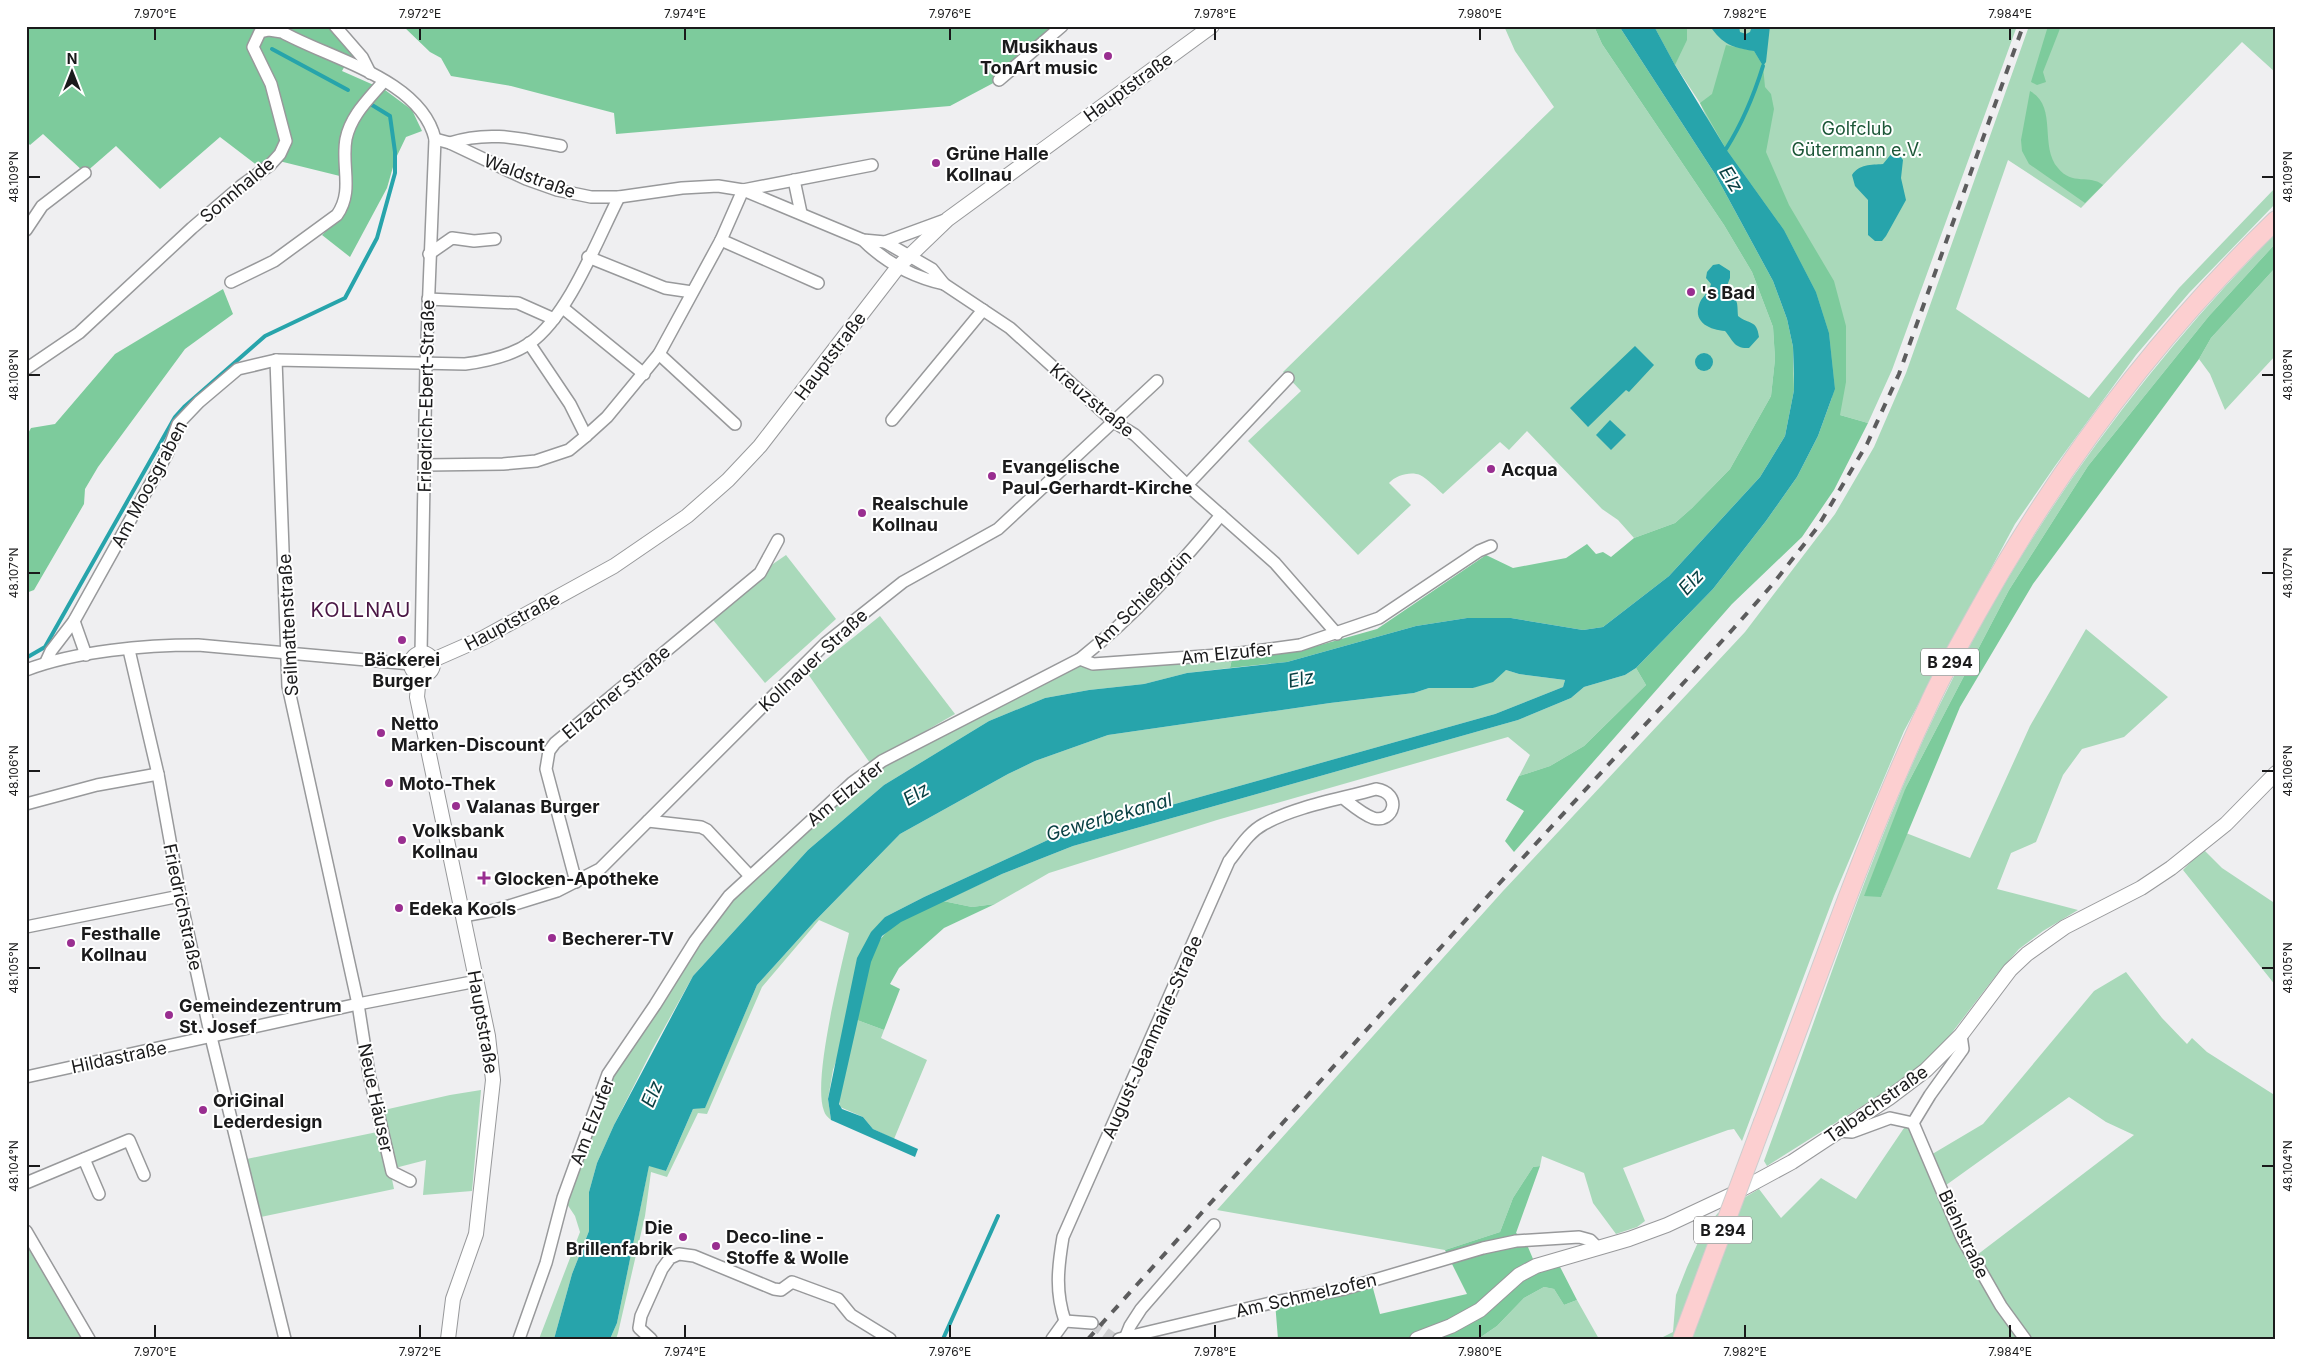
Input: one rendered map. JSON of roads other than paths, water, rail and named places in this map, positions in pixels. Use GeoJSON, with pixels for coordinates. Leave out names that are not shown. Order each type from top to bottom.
{"type":"FeatureCollection","features":[{"type":"Feature","properties":{"kind":"highway","name":"B 294"},"geometry":{"type":"LineString","coordinates":[[1682,1339],[1839,920],[1907,751],[1929,703],[1989,592],[2063,472],[2142,367],[2237,259],[2276,220]]}},
{"type":"Feature","properties":{"kind":"street"},"geometry":{"type":"LineString","coordinates":[[335,26],[362,57],[370,73],[418,106],[432,128],[435,139]]}},
{"type":"Feature","properties":{"kind":"street"},"geometry":{"type":"LineString","coordinates":[[998,80],[1062,26]]}},
{"type":"Feature","properties":{"kind":"street","name":"Hauptstraße"},"geometry":{"type":"LineString","coordinates":[[448,1339],[453,1299],[476,1234],[493,1080],[488,1036],[417,697],[421,663],[483,638],[614,566],[687,516],[728,480],[760,446],[898,267],[948,219],[1212,26]]}},
{"type":"Feature","properties":{"kind":"street","name":"Sonnhalde"},"geometry":{"type":"LineString","coordinates":[[26,369],[80,333],[192,228],[270,165],[280,154],[286,141],[271,84],[253,47],[260,32],[269,30],[282,32],[370,73]]}},
{"type":"Feature","properties":{"kind":"street"},"geometry":{"type":"LineString","coordinates":[[231,282],[292,250],[337,214],[344,205],[347,195],[344,157],[353,119],[360,108],[384,81]]}},
{"type":"Feature","properties":{"kind":"street"},"geometry":{"type":"LineString","coordinates":[[450,143],[468,137],[494,135],[561,146]]}},
{"type":"Feature","properties":{"kind":"street","name":"Waldstraße"},"geometry":{"type":"LineString","coordinates":[[435,139],[450,143],[526,179],[558,190],[591,198],[619,197],[682,188],[718,186],[742,190],[862,240],[885,242],[948,219]]}},
{"type":"Feature","properties":{"kind":"street","name":"Friedrich-Ebert-Straße"},"geometry":{"type":"LineString","coordinates":[[421,663],[426,364],[435,139]]}},
{"type":"Feature","properties":{"kind":"street"},"geometry":{"type":"LineString","coordinates":[[425,466],[503,464],[536,461],[569,450],[607,417],[660,354],[721,240],[742,190],[872,165]]}},
{"type":"Feature","properties":{"kind":"street"},"geometry":{"type":"LineString","coordinates":[[26,230],[42,206],[85,173]]}},
{"type":"Feature","properties":{"kind":"street"},"geometry":{"type":"LineString","coordinates":[[794,180],[801,213]]}},
{"type":"Feature","properties":{"kind":"street"},"geometry":{"type":"LineString","coordinates":[[586,436],[570,404],[529,344],[563,308],[619,197]]}},
{"type":"Feature","properties":{"kind":"street"},"geometry":{"type":"LineString","coordinates":[[429,254],[452,238],[474,241],[495,239]]}},
{"type":"Feature","properties":{"kind":"street"},"geometry":{"type":"LineString","coordinates":[[721,240],[818,282]]}},
{"type":"Feature","properties":{"kind":"street","name":"Waldstraße"},"geometry":{"type":"LineString","coordinates":[[862,240],[878,255],[898,267]]}},
{"type":"Feature","properties":{"kind":"street","name":"Waldstraße"},"geometry":{"type":"LineString","coordinates":[[885,242],[910,255]]}},
{"type":"Feature","properties":{"kind":"street","name":"Kreuzstraße"},"geometry":{"type":"LineString","coordinates":[[910,255],[932,269],[944,284],[1010,328],[1114,422],[1135,435],[1187,485],[1276,563],[1336,634]]}},
{"type":"Feature","properties":{"kind":"street"},"geometry":{"type":"LineString","coordinates":[[588,257],[665,288],[692,292]]}},
{"type":"Feature","properties":{"kind":"street","name":"Kreuzstraße"},"geometry":{"type":"LineString","coordinates":[[898,267],[925,279],[944,284]]}},
{"type":"Feature","properties":{"kind":"street"},"geometry":{"type":"LineString","coordinates":[[428,299],[518,303],[554,319]]}},
{"type":"Feature","properties":{"kind":"street"},"geometry":{"type":"LineString","coordinates":[[563,308],[644,374]]}},
{"type":"Feature","properties":{"kind":"street"},"geometry":{"type":"LineString","coordinates":[[892,420],[983,310]]}},
{"type":"Feature","properties":{"kind":"street","name":"Am Moosgraben"},"geometry":{"type":"LineString","coordinates":[[46,662],[51,651],[74,620],[167,454],[178,424],[199,402],[238,369],[276,360],[465,364],[491,360],[529,344]]}},
{"type":"Feature","properties":{"kind":"street"},"geometry":{"type":"LineString","coordinates":[[660,354],[735,424]]}},
{"type":"Feature","properties":{"kind":"street","name":"Seilmattenstraße"},"geometry":{"type":"LineString","coordinates":[[276,360],[288,686],[358,1004]]}},
{"type":"Feature","properties":{"kind":"street"},"geometry":{"type":"LineString","coordinates":[[1187,485],[1288,378]]}},
{"type":"Feature","properties":{"kind":"street","name":"Kollnauer Straße"},"geometry":{"type":"LineString","coordinates":[[463,916],[505,907],[557,891],[600,870],[826,643],[903,582],[998,529],[1049,479],[1114,422],[1156,381]]}},
{"type":"Feature","properties":{"kind":"street","name":"Am Schießgrün"},"geometry":{"type":"LineString","coordinates":[[1080,659],[1107,638],[1173,573],[1221,514]]}},
{"type":"Feature","properties":{"kind":"street","name":"Elzacher Straße"},"geometry":{"type":"LineString","coordinates":[[576,882],[546,769],[549,751],[555,742],[760,574],[778,540]]}},
{"type":"Feature","properties":{"kind":"street","name":"Am Elzufer"},"geometry":{"type":"LineString","coordinates":[[519,1339],[546,1263],[563,1198],[608,1074],[656,1005],[694,941],[729,896],[852,783],[882,761],[1080,659],[1093,664],[1253,652],[1300,645],[1379,618],[1478,551],[1491,546]]}},
{"type":"Feature","properties":{"kind":"street"},"geometry":{"type":"LineString","coordinates":[[74,620],[86,655]]}},
{"type":"Feature","properties":{"kind":"street"},"geometry":{"type":"LineString","coordinates":[[26,670],[46,662],[166,645],[198,645],[421,663]]}},
{"type":"Feature","properties":{"kind":"street","name":"Friedrichstraße"},"geometry":{"type":"LineString","coordinates":[[129,650],[158,774],[180,896],[211,1037],[285,1339]]}},
{"type":"Feature","properties":{"kind":"street","name":"Talbachstraße"},"geometry":{"type":"LineString","coordinates":[[1416,1339],[1451,1326],[1480,1310],[1520,1276],[1536,1266],[1667,1225],[1731,1195],[1792,1162],[1889,1098],[1926,1070],[1960,1035],[2010,970],[2027,954],[2066,927],[2141,888],[2171,868],[2226,824],[2276,773]]}},
{"type":"Feature","properties":{"kind":"street"},"geometry":{"type":"LineString","coordinates":[[26,804],[96,785],[158,774]]}},
{"type":"Feature","properties":{"kind":"street","name":"August-Jeanmaire-Straße"},"geometry":{"type":"LineString","coordinates":[[1065,1321],[1059,1304],[1057,1281],[1063,1237],[1229,861],[1247,838],[1264,825],[1285,816],[1343,798]]}},
{"type":"Feature","properties":{"kind":"street"},"geometry":{"type":"LineString","coordinates":[[648,821],[701,827],[707,830],[750,876]]}},
{"type":"Feature","properties":{"kind":"street"},"geometry":{"type":"LineString","coordinates":[[26,928],[180,896]]}},
{"type":"Feature","properties":{"kind":"street","name":"Hildastraße"},"geometry":{"type":"LineString","coordinates":[[26,1077],[358,1004],[476,981]]}},
{"type":"Feature","properties":{"kind":"street","name":"Neue Häuser"},"geometry":{"type":"LineString","coordinates":[[358,1004],[369,1074],[392,1172],[410,1181]]}},
{"type":"Feature","properties":{"kind":"street"},"geometry":{"type":"LineString","coordinates":[[1838,1130],[1852,1132],[1890,1118],[1913,1123],[1930,1095],[1963,1049],[1960,1035]]}},
{"type":"Feature","properties":{"kind":"street","name":"Biehlstraße"},"geometry":{"type":"LineString","coordinates":[[1913,1123],[1962,1238],[2001,1306],[2025,1339]]}},
{"type":"Feature","properties":{"kind":"street"},"geometry":{"type":"LineString","coordinates":[[26,1183],[129,1140],[144,1175]]}},
{"type":"Feature","properties":{"kind":"street"},"geometry":{"type":"LineString","coordinates":[[84,1159],[99,1194]]}},
{"type":"Feature","properties":{"kind":"street","name":"Am Schmelzofen"},"geometry":{"type":"LineString","coordinates":[[1123,1337],[1141,1308],[1214,1225]]}},
{"type":"Feature","properties":{"kind":"street"},"geometry":{"type":"LineString","coordinates":[[26,1231],[89,1339]]}},
{"type":"Feature","properties":{"kind":"street","name":"Am Schmelzofen"},"geometry":{"type":"LineString","coordinates":[[1123,1337],[1344,1288],[1484,1248],[1516,1241],[1566,1236],[1579,1237],[1590,1240],[1598,1248]]}},
{"type":"Feature","properties":{"kind":"street"},"geometry":{"type":"LineString","coordinates":[[651,1339],[640,1328],[641,1316],[662,1269],[670,1258],[679,1254],[694,1256],[774,1289],[781,1290],[792,1282],[838,1299],[851,1316],[890,1339]]}},
{"type":"Feature","properties":{"kind":"street"},"geometry":{"type":"LineString","coordinates":[[1052,1339],[1065,1321],[1092,1323]]}},
{"type":"Feature","properties":{"kind":"water","name":"Elz"},"geometry":{"type":"Polygon","coordinates":[[[1619,26],[1654,26],[1675,65],[1726,149],[1784,230],[1816,292],[1829,333],[1835,389],[1818,436],[1797,477],[1766,521],[1713,589],[1636,668],[1625,675],[1584,687],[1571,698],[1518,720],[1073,846],[1002,874],[901,922],[882,936],[871,962],[839,1104],[842,1109],[863,1117],[873,1129],[918,1149],[915,1157],[831,1120],[828,1099],[857,958],[871,932],[885,917],[1050,839],[1495,714],[1563,687],[1565,680],[1519,674],[1506,670],[1493,682],[1473,688],[1429,688],[1414,693],[1330,703],[1108,735],[1035,761],[900,834],[814,922],[757,985],[705,1108],[693,1109],[666,1171],[649,1166],[617,1323],[610,1339],[554,1339],[572,1274],[589,1231],[589,1192],[597,1163],[614,1125],[693,976],[808,850],[884,785],[989,721],[1045,698],[1089,690],[1144,684],[1187,673],[1287,662],[1416,626],[1467,618],[1511,618],[1583,630],[1603,627],[1669,576],[1760,477],[1785,436],[1794,390],[1793,347],[1787,319],[1773,281],[1715,174],[1619,26]]]}},
{"type":"Feature","properties":{"kind":"water"},"geometry":{"type":"Polygon","coordinates":[[[1710,26],[1739,26],[1740,32],[1746,34],[1750,32],[1752,26],[1770,26],[1766,62],[1763,66],[1754,51],[1734,47],[1724,41],[1710,26]]]}},
{"type":"Feature","properties":{"kind":"water"},"geometry":{"type":"Polygon","coordinates":[[[1892,153],[1898,153],[1903,160],[1901,178],[1906,200],[1886,236],[1882,241],[1875,241],[1868,235],[1868,200],[1855,186],[1852,175],[1862,167],[1883,164],[1892,153]]]}},
{"type":"Feature","properties":{"kind":"water"},"geometry":{"type":"Polygon","coordinates":[[[1719,264],[1730,271],[1730,278],[1725,291],[1736,301],[1738,316],[1752,323],[1758,331],[1759,337],[1749,348],[1740,347],[1732,341],[1725,331],[1709,327],[1699,317],[1700,302],[1711,284],[1706,278],[1707,272],[1713,265],[1719,264]]]}},
{"type":"Feature","properties":{"kind":"water"},"geometry":{"type":"Polygon","coordinates":[[[1635,346],[1654,365],[1629,392],[1626,390],[1588,427],[1570,408],[1635,346]]]}},
{"type":"Feature","properties":{"kind":"water"},"geometry":{"type":"Polygon","coordinates":[[[1704,353],[1710,356],[1713,362],[1710,368],[1704,371],[1698,368],[1695,362],[1698,356],[1704,353]]]}},
{"type":"Feature","properties":{"kind":"water"},"geometry":{"type":"Polygon","coordinates":[[[1610,420],[1626,435],[1611,450],[1596,435],[1610,420]]]}},
{"type":"Feature","properties":{"kind":"waterway"},"geometry":{"type":"LineString","coordinates":[[272,49],[348,90]]}},
{"type":"Feature","properties":{"kind":"waterway"},"geometry":{"type":"LineString","coordinates":[[1726,149],[1748,108],[1763,66]]}},
{"type":"Feature","properties":{"kind":"waterway"},"geometry":{"type":"LineString","coordinates":[[26,658],[45,647],[175,417],[265,336],[345,298],[377,238],[395,173],[395,152],[390,116],[372,105]]}},
{"type":"Feature","properties":{"kind":"waterway","name":"Gewerbekanal"},"geometry":{"type":"LineString","coordinates":[[943,1339],[998,1216]]}},
{"type":"Feature","properties":{"kind":"tunnel"},"geometry":{"type":"LineString","coordinates":[[1092,1323],[1114,1339]]}},
{"type":"Feature","properties":{"kind":"railway"},"geometry":{"type":"LineString","coordinates":[[1088,1339],[1452,935],[1733,629],[1772,585],[1817,528],[1867,444],[1899,374],[2023,26]]}},
{"type":"Feature","properties":{"kind":"place","name":"Musikhaus TonArt music"},"geometry":{"type":"Point","coordinates":[1108,56]}},
{"type":"Feature","properties":{"kind":"place","name":"Grüne Halle Kollnau"},"geometry":{"type":"Point","coordinates":[936,163]}},
{"type":"Feature","properties":{"kind":"place","name":"'s Bad"},"geometry":{"type":"Point","coordinates":[1691,292]}},
{"type":"Feature","properties":{"kind":"place","name":"Acqua"},"geometry":{"type":"Point","coordinates":[1491,469]}},
{"type":"Feature","properties":{"kind":"place","name":"Evangelische Paul-Gerhardt-Kirche"},"geometry":{"type":"Point","coordinates":[992,476]}},
{"type":"Feature","properties":{"kind":"place","name":"Realschule Kollnau"},"geometry":{"type":"Point","coordinates":[862,513]}},
{"type":"Feature","properties":{"kind":"place","name":"Bäckerei Burger"},"geometry":{"type":"Point","coordinates":[402,640]}},
{"type":"Feature","properties":{"kind":"place","name":"Netto Marken-Discount"},"geometry":{"type":"Point","coordinates":[381,733]}},
{"type":"Feature","properties":{"kind":"place","name":"Moto-Thek"},"geometry":{"type":"Point","coordinates":[389,783]}},
{"type":"Feature","properties":{"kind":"place","name":"Valanas Burger"},"geometry":{"type":"Point","coordinates":[456,806]}},
{"type":"Feature","properties":{"kind":"place","name":"Volksbank Kollnau"},"geometry":{"type":"Point","coordinates":[402,840]}},
{"type":"Feature","properties":{"kind":"place","name":"Glocken-Apotheke"},"geometry":{"type":"Point","coordinates":[484,878]}},
{"type":"Feature","properties":{"kind":"place","name":"Edeka Kools"},"geometry":{"type":"Point","coordinates":[399,908]}},
{"type":"Feature","properties":{"kind":"place","name":"Becherer-TV"},"geometry":{"type":"Point","coordinates":[552,938]}},
{"type":"Feature","properties":{"kind":"place","name":"Festhalle Kollnau"},"geometry":{"type":"Point","coordinates":[71,943]}},
{"type":"Feature","properties":{"kind":"place","name":"Gemeindezentrum St. Josef"},"geometry":{"type":"Point","coordinates":[169,1015]}},
{"type":"Feature","properties":{"kind":"place","name":"OriGinal Lederdesign"},"geometry":{"type":"Point","coordinates":[203,1110]}},
{"type":"Feature","properties":{"kind":"place","name":"Die Brillenfabrik"},"geometry":{"type":"Point","coordinates":[683,1237]}},
{"type":"Feature","properties":{"kind":"place","name":"Deco-line - Stoffe & Wolle"},"geometry":{"type":"Point","coordinates":[716,1246]}},
{"type":"Feature","properties":{"kind":"district","name":"KOLLNAU"},"geometry":{"type":"Point","coordinates":[361,610]}},
{"type":"Feature","properties":{"kind":"park label","name":"Golfclub Gütermann e.V."},"geometry":{"type":"Point","coordinates":[1857,138]}}]}
